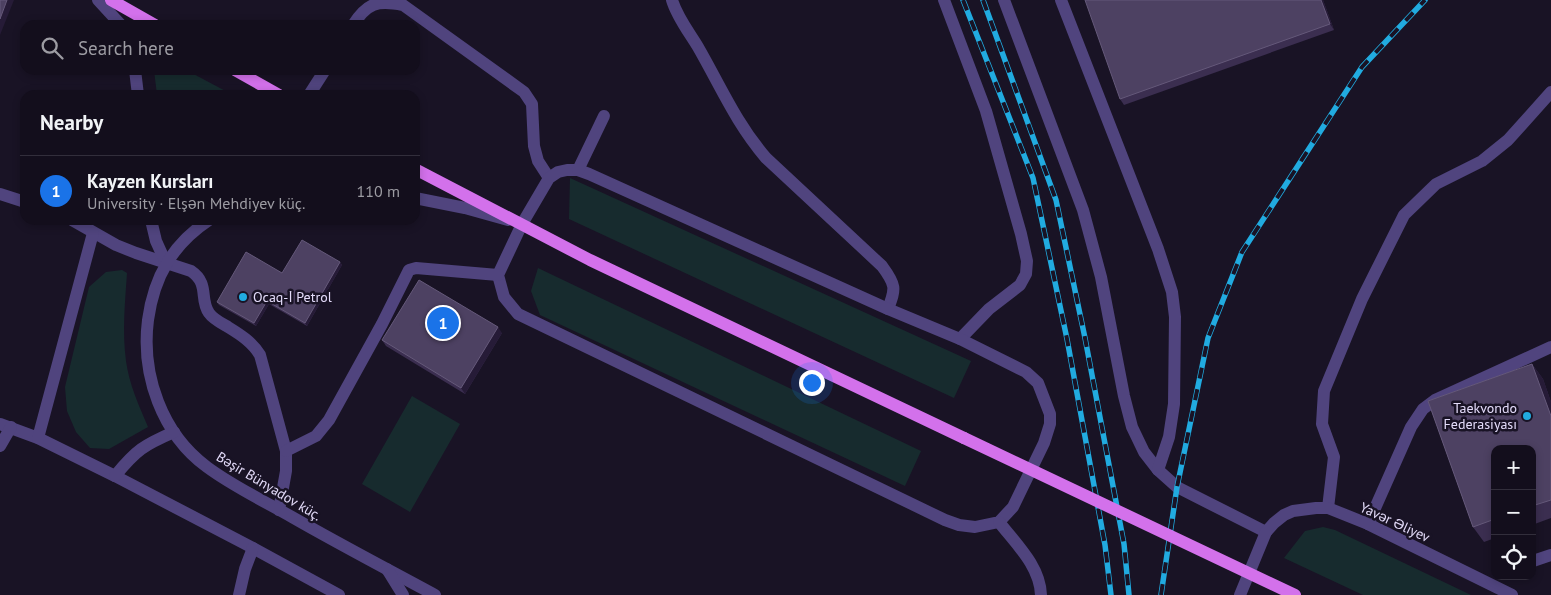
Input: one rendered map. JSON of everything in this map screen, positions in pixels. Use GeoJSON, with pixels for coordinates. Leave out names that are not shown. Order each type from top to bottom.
{"type":"FeatureCollection","features":[{"type":"Feature","properties":{"kind":"main road"},"geometry":{"type":"LineString","coordinates":[[111,0],[146,20]]}},
{"type":"Feature","properties":{"kind":"main road"},"geometry":{"type":"LineString","coordinates":[[244,75],[270,90]]}},
{"type":"Feature","properties":{"kind":"main road"},"geometry":{"type":"LineString","coordinates":[[420,172],[590,260],[1295,595]]}},
{"type":"Feature","properties":{"kind":"street"},"geometry":{"type":"LineString","coordinates":[[98,0],[116,20]]}},
{"type":"Feature","properties":{"kind":"street"},"geometry":{"type":"LineString","coordinates":[[672,0],[731,109],[750,139],[766,158],[882,266],[892,280],[894,292],[888,309]]}},
{"type":"Feature","properties":{"kind":"street"},"geometry":{"type":"LineString","coordinates":[[944,0],[986,111],[1021,234],[1026,261],[1026,274],[1020,285],[989,309],[960,339]]}},
{"type":"Feature","properties":{"kind":"street"},"geometry":{"type":"LineString","coordinates":[[1004,0],[1083,210],[1101,277],[1132,428],[1144,452],[1158,470],[1177,487],[1266,532],[1240,595]]}},
{"type":"Feature","properties":{"kind":"street"},"geometry":{"type":"LineString","coordinates":[[1061,0],[1158,249],[1172,292],[1174,318],[1174,404],[1169,437],[1158,470]]}},
{"type":"Feature","properties":{"kind":"street"},"geometry":{"type":"LineString","coordinates":[[356,20],[362,11],[378,2],[403,5],[524,92],[532,104],[534,146],[538,161],[548,178]]}},
{"type":"Feature","properties":{"kind":"street"},"geometry":{"type":"LineString","coordinates":[[136,75],[137,90]]}},
{"type":"Feature","properties":{"kind":"street"},"geometry":{"type":"LineString","coordinates":[[312,90],[322,75]]}},
{"type":"Feature","properties":{"kind":"street"},"geometry":{"type":"LineString","coordinates":[[1328,508],[1334,457],[1322,424],[1324,391],[1362,299],[1404,215],[1436,184],[1482,161],[1508,140],[1551,92]]}},
{"type":"Feature","properties":{"kind":"street"},"geometry":{"type":"LineString","coordinates":[[578,170],[604,116]]}},
{"type":"Feature","properties":{"kind":"street"},"geometry":{"type":"LineString","coordinates":[[578,170],[888,309],[960,339],[1026,372],[1038,383],[1046,400],[1050,414],[1050,424],[1040,451],[1013,507],[999,522],[975,526],[945,520],[518,314],[504,297],[498,275],[522,224],[548,178],[558,172],[578,170]]}},
{"type":"Feature","properties":{"kind":"street"},"geometry":{"type":"LineString","coordinates":[[0,194],[20,200]]}},
{"type":"Feature","properties":{"kind":"street"},"geometry":{"type":"LineString","coordinates":[[420,199],[465,208],[522,224]]}},
{"type":"Feature","properties":{"kind":"street"},"geometry":{"type":"LineString","coordinates":[[80,225],[136,253],[191,271],[199,276],[207,311],[214,318],[253,344],[260,355],[286,451],[286,471],[279,510]]}},
{"type":"Feature","properties":{"kind":"street"},"geometry":{"type":"LineString","coordinates":[[152,225],[156,241],[166,263]]}},
{"type":"Feature","properties":{"kind":"street","name":"Bəşir Bünyadov küç."},"geometry":{"type":"LineString","coordinates":[[202,225],[178,246],[166,263],[158,280],[149,310],[146,332],[148,363],[155,393],[165,417],[174,432],[189,451],[206,466],[231,483],[435,595]]}},
{"type":"Feature","properties":{"kind":"street"},"geometry":{"type":"LineString","coordinates":[[38,438],[93,233]]}},
{"type":"Feature","properties":{"kind":"street"},"geometry":{"type":"LineString","coordinates":[[286,451],[316,436],[329,420],[382,324],[409,270],[416,268],[498,275]]}},
{"type":"Feature","properties":{"kind":"street"},"geometry":{"type":"LineString","coordinates":[[1368,524],[1411,428],[1423,409],[1435,400],[1551,347]]}},
{"type":"Feature","properties":{"kind":"street"},"geometry":{"type":"LineString","coordinates":[[0,446],[6,426],[38,438],[253,548],[336,594]]}},
{"type":"Feature","properties":{"kind":"street"},"geometry":{"type":"LineString","coordinates":[[115,476],[131,456],[147,443],[174,432]]}},
{"type":"Feature","properties":{"kind":"street","name":"Yavər Əliyev"},"geometry":{"type":"LineString","coordinates":[[1266,532],[1284,515],[1293,511],[1305,508],[1328,508],[1368,524],[1512,595]]}},
{"type":"Feature","properties":{"kind":"street"},"geometry":{"type":"LineString","coordinates":[[999,522],[1034,567],[1041,595]]}},
{"type":"Feature","properties":{"kind":"street"},"geometry":{"type":"LineString","coordinates":[[239,595],[245,569],[253,548]]}},
{"type":"Feature","properties":{"kind":"street"},"geometry":{"type":"LineString","coordinates":[[1536,560],[1551,555]]}},
{"type":"Feature","properties":{"kind":"street"},"geometry":{"type":"LineString","coordinates":[[387,569],[403,595]]}},
{"type":"Feature","properties":{"kind":"green space"},"geometry":{"type":"Polygon","coordinates":[[[155,75],[195,75],[224,90],[156,90],[155,75]]]}},
{"type":"Feature","properties":{"kind":"green space"},"geometry":{"type":"Polygon","coordinates":[[[570,178],[971,361],[954,398],[569,219],[570,178]]]}},
{"type":"Feature","properties":{"kind":"green space"},"geometry":{"type":"Polygon","coordinates":[[[538,268],[921,451],[905,486],[540,315],[531,291],[538,268]]]}},
{"type":"Feature","properties":{"kind":"green space"},"geometry":{"type":"Polygon","coordinates":[[[122,270],[127,273],[124,328],[127,370],[148,427],[109,449],[90,448],[76,432],[67,411],[65,387],[89,287],[106,272],[122,270]]]}},
{"type":"Feature","properties":{"kind":"green space"},"geometry":{"type":"Polygon","coordinates":[[[412,396],[460,424],[410,512],[362,484],[412,396]]]}},
{"type":"Feature","properties":{"kind":"green space"},"geometry":{"type":"Polygon","coordinates":[[[1323,527],[1335,530],[1471,595],[1363,595],[1284,558],[1305,531],[1323,527]]]}},
{"type":"Feature","properties":{"kind":"building"},"geometry":{"type":"Polygon","coordinates":[[[0,0],[7,0],[0,19],[0,0]]]}},
{"type":"Feature","properties":{"kind":"building"},"geometry":{"type":"Polygon","coordinates":[[[1085,0],[1321,0],[1330,24],[1120,99],[1085,0]]]}},
{"type":"Feature","properties":{"kind":"building"},"geometry":{"type":"Polygon","coordinates":[[[302,240],[340,262],[305,323],[267,301],[254,323],[217,302],[246,252],[282,273],[302,240]]]}},
{"type":"Feature","properties":{"kind":"building"},"geometry":{"type":"Polygon","coordinates":[[[419,280],[498,327],[461,388],[382,340],[419,280]]]}},
{"type":"Feature","properties":{"kind":"building"},"geometry":{"type":"Polygon","coordinates":[[[1532,364],[1551,416],[1551,500],[1536,505],[1536,445],[1491,445],[1491,520],[1473,527],[1428,401],[1532,364]]]}},
{"type":"Feature","properties":{"kind":"railway"},"geometry":{"type":"LineString","coordinates":[[963,0],[1033,178],[1067,339],[1105,545],[1111,595]]}},
{"type":"Feature","properties":{"kind":"railway"},"geometry":{"type":"LineString","coordinates":[[983,0],[1056,200],[1085,338],[1124,544],[1129,595]]}},
{"type":"Feature","properties":{"kind":"railway"},"geometry":{"type":"LineString","coordinates":[[1161,595],[1177,487],[1208,338],[1242,252],[1362,67],[1425,0]]}},
{"type":"Feature","properties":{"kind":"place","name":"Ocaq-İ Petrol"},"geometry":{"type":"Point","coordinates":[243,297]}},
{"type":"Feature","properties":{"kind":"place","name":"Kayzen Kursları"},"geometry":{"type":"Point","coordinates":[443,323]}},
{"type":"Feature","properties":{"kind":"place","name":"Taekvondo Federasiyası"},"geometry":{"type":"Point","coordinates":[1527,416]}}]}
